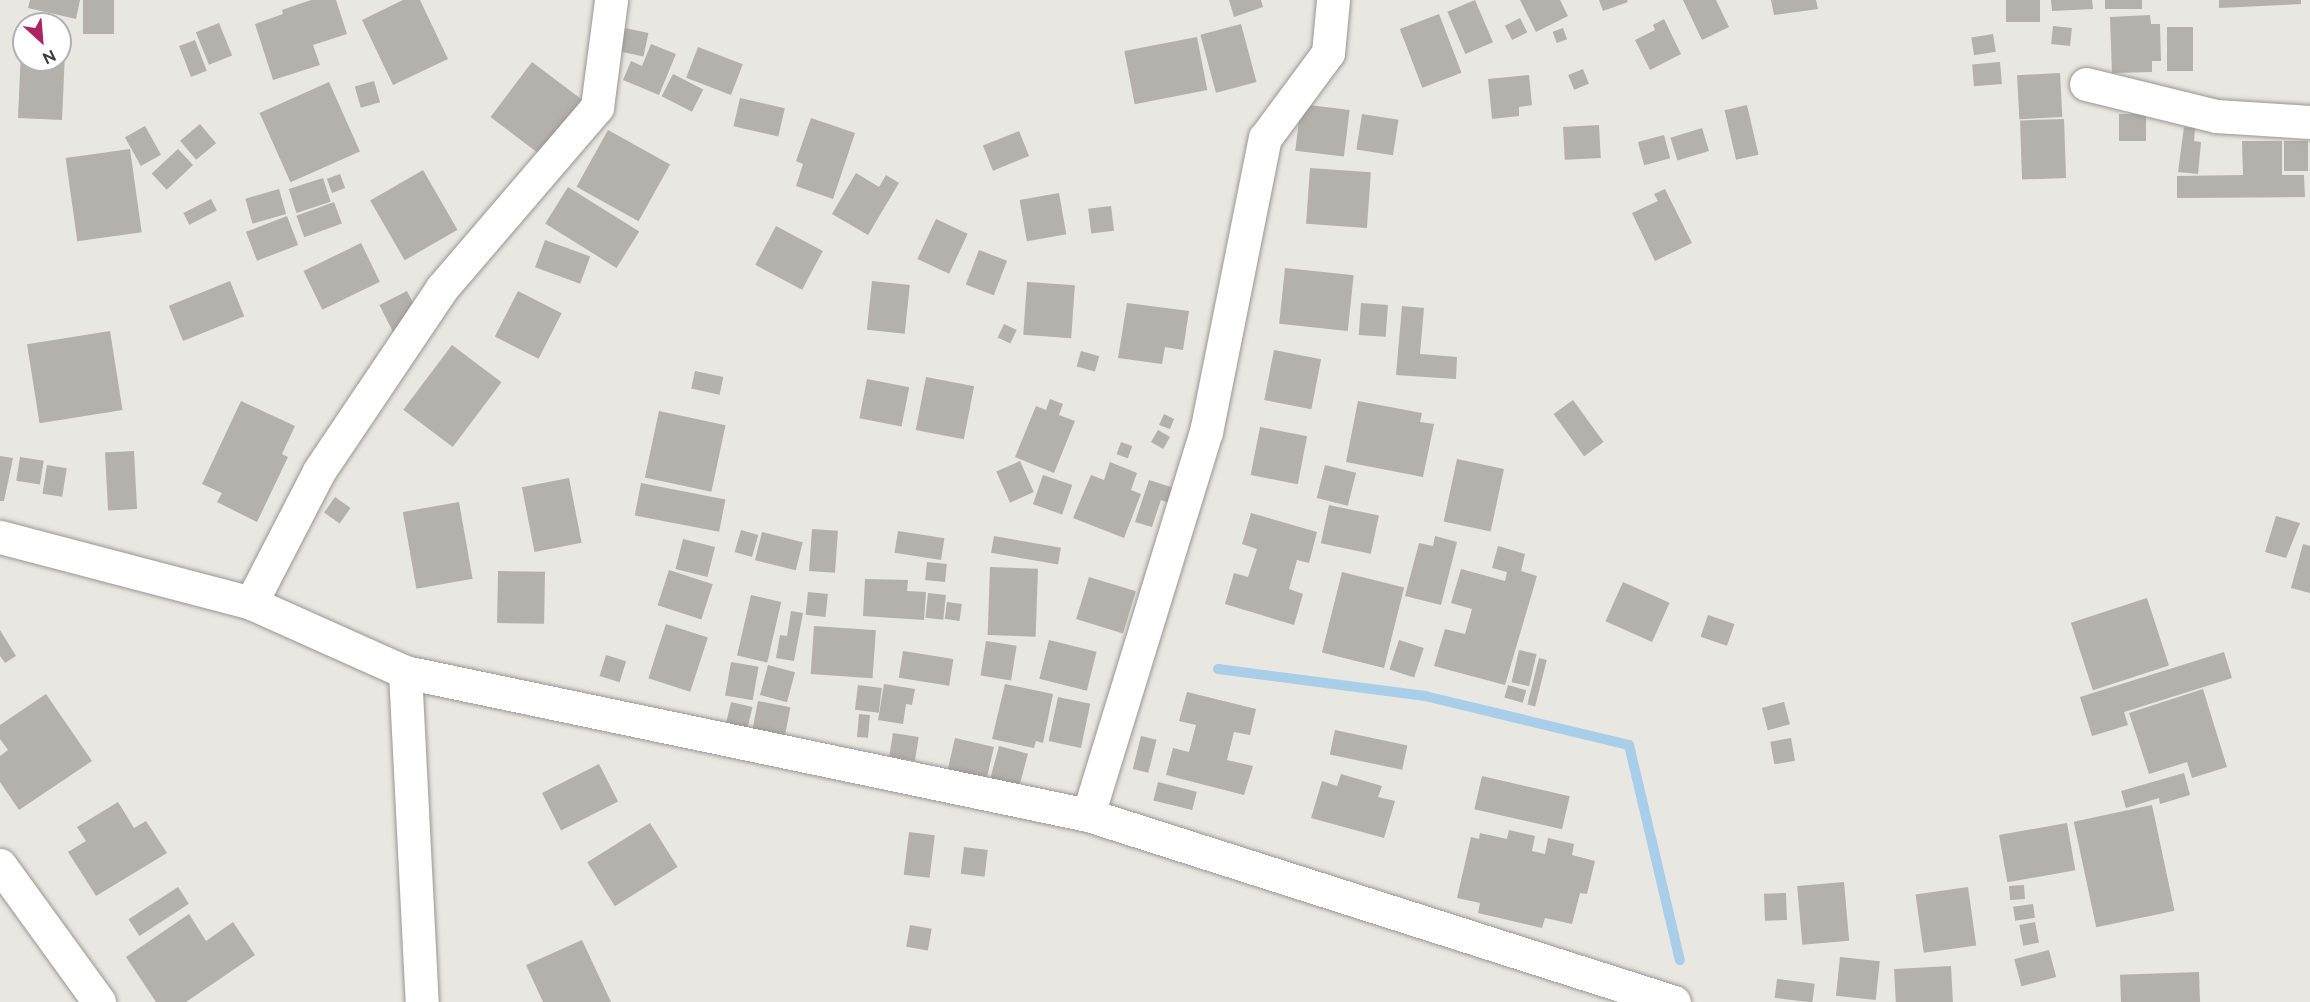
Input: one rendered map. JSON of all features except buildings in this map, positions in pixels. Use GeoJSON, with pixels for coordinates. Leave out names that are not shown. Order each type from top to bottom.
{"type":"FeatureCollection","features":[{"type":"Feature","properties":{"kind":"street"},"geometry":{"type":"LineString","coordinates":[[251,603],[319,471],[442,288],[597,107],[611,0]]}},
{"type":"Feature","properties":{"kind":"street"},"geometry":{"type":"LineString","coordinates":[[1088,815],[1206,432],[1265,138],[1328,53],[1333,0]]}},
{"type":"Feature","properties":{"kind":"street"},"geometry":{"type":"LineString","coordinates":[[2086,84],[2216,116],[2310,123]]}},
{"type":"Feature","properties":{"kind":"street"},"geometry":{"type":"LineString","coordinates":[[0,537],[251,603],[405,672],[1088,815],[1674,1002]]}},
{"type":"Feature","properties":{"kind":"street"},"geometry":{"type":"LineString","coordinates":[[405,672],[422,1002]]}},
{"type":"Feature","properties":{"kind":"street"},"geometry":{"type":"LineString","coordinates":[[0,865],[99,1002]]}},
{"type":"Feature","properties":{"kind":"waterway"},"geometry":{"type":"LineString","coordinates":[[1218,669],[1425,696],[1629,745],[1680,960]]}}]}
